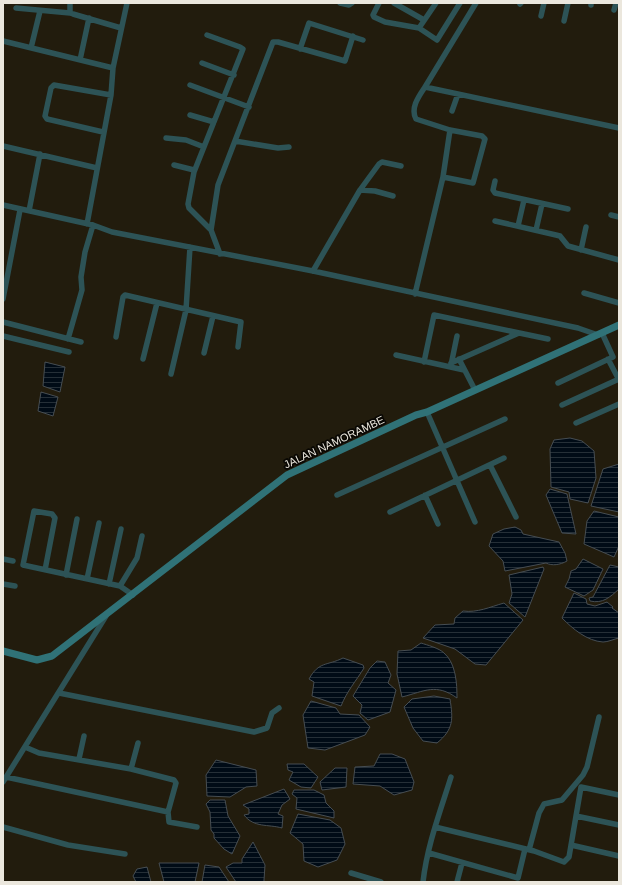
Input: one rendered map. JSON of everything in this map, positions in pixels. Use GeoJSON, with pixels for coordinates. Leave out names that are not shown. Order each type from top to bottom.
{"type":"FeatureCollection","features":[{"type":"Feature","properties":{"kind":"main road","name":"JALAN NAMORAMBE"},"geometry":{"type":"LineString","coordinates":[[3,651],[37,660],[47,658],[133,595],[287,476],[416,415],[427,412],[619,325]]}},
{"type":"Feature","properties":{"kind":"street"},"geometry":{"type":"LineString","coordinates":[[70,3],[70,13]]}},
{"type":"Feature","properties":{"kind":"street"},"geometry":{"type":"LineString","coordinates":[[68,339],[82,290],[82,271],[90,224],[96,168],[111,95],[113,68],[127,3]]}},
{"type":"Feature","properties":{"kind":"street"},"geometry":{"type":"LineString","coordinates":[[340,3],[349,5],[352,3]]}},
{"type":"Feature","properties":{"kind":"street"},"geometry":{"type":"LineString","coordinates":[[379,3],[373,15],[374,17],[386,22],[419,28],[437,40],[460,3]]}},
{"type":"Feature","properties":{"kind":"street"},"geometry":{"type":"LineString","coordinates":[[394,3],[424,20]]}},
{"type":"Feature","properties":{"kind":"street"},"geometry":{"type":"LineString","coordinates":[[443,177],[473,183],[485,140],[482,136],[450,130],[418,120],[414,117],[415,105],[476,3]]}},
{"type":"Feature","properties":{"kind":"street"},"geometry":{"type":"LineString","coordinates":[[542,16],[544,3]]}},
{"type":"Feature","properties":{"kind":"street"},"geometry":{"type":"LineString","coordinates":[[564,21],[568,3]]}},
{"type":"Feature","properties":{"kind":"street"},"geometry":{"type":"LineString","coordinates":[[614,10],[616,3]]}},
{"type":"Feature","properties":{"kind":"street"},"geometry":{"type":"LineString","coordinates":[[419,28],[435,4]]}},
{"type":"Feature","properties":{"kind":"street"},"geometry":{"type":"LineString","coordinates":[[16,8],[70,13],[121,28]]}},
{"type":"Feature","properties":{"kind":"street"},"geometry":{"type":"LineString","coordinates":[[31,48],[40,11]]}},
{"type":"Feature","properties":{"kind":"street"},"geometry":{"type":"LineString","coordinates":[[80,60],[89,18]]}},
{"type":"Feature","properties":{"kind":"street"},"geometry":{"type":"LineString","coordinates":[[300,49],[309,23],[363,40]]}},
{"type":"Feature","properties":{"kind":"street"},"geometry":{"type":"LineString","coordinates":[[207,35],[242,48],[234,75],[194,170],[188,206],[211,230],[220,254]]}},
{"type":"Feature","properties":{"kind":"street"},"geometry":{"type":"LineString","coordinates":[[211,230],[218,185],[273,42],[345,61],[353,36]]}},
{"type":"Feature","properties":{"kind":"street"},"geometry":{"type":"LineString","coordinates":[[3,41],[113,68]]}},
{"type":"Feature","properties":{"kind":"street"},"geometry":{"type":"LineString","coordinates":[[202,63],[234,75]]}},
{"type":"Feature","properties":{"kind":"street"},"geometry":{"type":"LineString","coordinates":[[103,132],[47,119],[45,116],[51,88],[54,85],[111,95]]}},
{"type":"Feature","properties":{"kind":"street"},"geometry":{"type":"LineString","coordinates":[[190,85],[249,106]]}},
{"type":"Feature","properties":{"kind":"street"},"geometry":{"type":"LineString","coordinates":[[425,87],[619,128]]}},
{"type":"Feature","properties":{"kind":"street"},"geometry":{"type":"LineString","coordinates":[[452,112],[458,94]]}},
{"type":"Feature","properties":{"kind":"street"},"geometry":{"type":"LineString","coordinates":[[190,115],[214,122]]}},
{"type":"Feature","properties":{"kind":"street"},"geometry":{"type":"LineString","coordinates":[[415,294],[443,177],[450,130]]}},
{"type":"Feature","properties":{"kind":"street"},"geometry":{"type":"LineString","coordinates":[[166,138],[186,140],[204,147]]}},
{"type":"Feature","properties":{"kind":"street"},"geometry":{"type":"LineString","coordinates":[[235,141],[278,148],[290,147]]}},
{"type":"Feature","properties":{"kind":"street"},"geometry":{"type":"LineString","coordinates":[[3,146],[96,168]]}},
{"type":"Feature","properties":{"kind":"street"},"geometry":{"type":"LineString","coordinates":[[29,211],[40,154]]}},
{"type":"Feature","properties":{"kind":"street"},"geometry":{"type":"LineString","coordinates":[[314,271],[360,190],[380,163],[401,166]]}},
{"type":"Feature","properties":{"kind":"street"},"geometry":{"type":"LineString","coordinates":[[174,165],[194,170]]}},
{"type":"Feature","properties":{"kind":"street"},"geometry":{"type":"LineString","coordinates":[[495,181],[493,190],[495,193],[568,209]]}},
{"type":"Feature","properties":{"kind":"street"},"geometry":{"type":"LineString","coordinates":[[360,190],[375,191],[393,196]]}},
{"type":"Feature","properties":{"kind":"street"},"geometry":{"type":"LineString","coordinates":[[518,226],[524,200]]}},
{"type":"Feature","properties":{"kind":"street"},"geometry":{"type":"LineString","coordinates":[[536,230],[542,204]]}},
{"type":"Feature","properties":{"kind":"street"},"geometry":{"type":"LineString","coordinates":[[3,205],[20,210],[90,224],[112,232],[314,271],[600,334],[613,357],[558,383]]}},
{"type":"Feature","properties":{"kind":"street"},"geometry":{"type":"LineString","coordinates":[[3,299],[20,210]]}},
{"type":"Feature","properties":{"kind":"street"},"geometry":{"type":"LineString","coordinates":[[611,215],[619,217]]}},
{"type":"Feature","properties":{"kind":"street"},"geometry":{"type":"LineString","coordinates":[[496,221],[560,236],[565,245],[619,260]]}},
{"type":"Feature","properties":{"kind":"street"},"geometry":{"type":"LineString","coordinates":[[581,250],[586,227]]}},
{"type":"Feature","properties":{"kind":"street"},"geometry":{"type":"LineString","coordinates":[[171,374],[186,310],[190,248]]}},
{"type":"Feature","properties":{"kind":"street"},"geometry":{"type":"LineString","coordinates":[[584,292],[619,303]]}},
{"type":"Feature","properties":{"kind":"street"},"geometry":{"type":"LineString","coordinates":[[116,337],[124,296],[242,322],[238,347]]}},
{"type":"Feature","properties":{"kind":"street"},"geometry":{"type":"LineString","coordinates":[[143,359],[157,303]]}},
{"type":"Feature","properties":{"kind":"street"},"geometry":{"type":"LineString","coordinates":[[424,362],[434,315],[548,339]]}},
{"type":"Feature","properties":{"kind":"street"},"geometry":{"type":"LineString","coordinates":[[204,353],[213,316]]}},
{"type":"Feature","properties":{"kind":"street"},"geometry":{"type":"LineString","coordinates":[[3,322],[81,342]]}},
{"type":"Feature","properties":{"kind":"street"},"geometry":{"type":"LineString","coordinates":[[451,365],[520,333]]}},
{"type":"Feature","properties":{"kind":"street"},"geometry":{"type":"LineString","coordinates":[[3,336],[69,352]]}},
{"type":"Feature","properties":{"kind":"street"},"geometry":{"type":"LineString","coordinates":[[451,365],[457,336]]}},
{"type":"Feature","properties":{"kind":"street"},"geometry":{"type":"LineString","coordinates":[[396,356],[424,362],[451,365],[464,370]]}},
{"type":"Feature","properties":{"kind":"street"},"geometry":{"type":"LineString","coordinates":[[562,405],[619,379],[608,359]]}},
{"type":"Feature","properties":{"kind":"street"},"geometry":{"type":"LineString","coordinates":[[459,360],[475,390]]}},
{"type":"Feature","properties":{"kind":"street"},"geometry":{"type":"LineString","coordinates":[[576,423],[619,404]]}},
{"type":"Feature","properties":{"kind":"street"},"geometry":{"type":"LineString","coordinates":[[427,412],[475,522]]}},
{"type":"Feature","properties":{"kind":"street"},"geometry":{"type":"LineString","coordinates":[[338,495],[505,419]]}},
{"type":"Feature","properties":{"kind":"street"},"geometry":{"type":"LineString","coordinates":[[390,512],[504,458]]}},
{"type":"Feature","properties":{"kind":"street"},"geometry":{"type":"LineString","coordinates":[[490,465],[516,516]]}},
{"type":"Feature","properties":{"kind":"street"},"geometry":{"type":"LineString","coordinates":[[425,495],[438,524]]}},
{"type":"Feature","properties":{"kind":"street"},"geometry":{"type":"LineString","coordinates":[[45,570],[55,518],[52,514],[34,512],[23,565],[45,570],[66,574],[109,584],[120,586],[133,595]]}},
{"type":"Feature","properties":{"kind":"street"},"geometry":{"type":"LineString","coordinates":[[66,574],[77,519]]}},
{"type":"Feature","properties":{"kind":"street"},"geometry":{"type":"LineString","coordinates":[[87,579],[99,523]]}},
{"type":"Feature","properties":{"kind":"street"},"geometry":{"type":"LineString","coordinates":[[109,584],[121,529]]}},
{"type":"Feature","properties":{"kind":"street"},"geometry":{"type":"LineString","coordinates":[[120,586],[137,558],[142,536]]}},
{"type":"Feature","properties":{"kind":"street"},"geometry":{"type":"LineString","coordinates":[[3,559],[13,561]]}},
{"type":"Feature","properties":{"kind":"street"},"geometry":{"type":"LineString","coordinates":[[3,584],[14,586]]}},
{"type":"Feature","properties":{"kind":"street"},"geometry":{"type":"LineString","coordinates":[[106,615],[5,780],[168,812]]}},
{"type":"Feature","properties":{"kind":"street"},"geometry":{"type":"LineString","coordinates":[[59,693],[254,732],[267,728],[272,713],[279,708]]}},
{"type":"Feature","properties":{"kind":"street"},"geometry":{"type":"LineString","coordinates":[[429,853],[518,878],[537,820],[544,804],[562,800],[583,775],[587,767],[599,717]]}},
{"type":"Feature","properties":{"kind":"street"},"geometry":{"type":"LineString","coordinates":[[79,759],[84,736]]}},
{"type":"Feature","properties":{"kind":"street"},"geometry":{"type":"LineString","coordinates":[[131,769],[138,743]]}},
{"type":"Feature","properties":{"kind":"street"},"geometry":{"type":"LineString","coordinates":[[25,748],[39,753],[131,769],[175,781],[168,812],[169,822],[197,827]]}},
{"type":"Feature","properties":{"kind":"street"},"geometry":{"type":"LineString","coordinates":[[423,882],[435,827],[451,777]]}},
{"type":"Feature","properties":{"kind":"street"},"geometry":{"type":"LineString","coordinates":[[435,827],[527,849],[564,862],[569,857],[581,787],[619,795]]}},
{"type":"Feature","properties":{"kind":"street"},"geometry":{"type":"LineString","coordinates":[[576,816],[619,825]]}},
{"type":"Feature","properties":{"kind":"street"},"geometry":{"type":"LineString","coordinates":[[3,827],[68,845],[125,854]]}},
{"type":"Feature","properties":{"kind":"street"},"geometry":{"type":"LineString","coordinates":[[571,845],[619,856]]}},
{"type":"Feature","properties":{"kind":"street"},"geometry":{"type":"LineString","coordinates":[[457,882],[462,863]]}},
{"type":"Feature","properties":{"kind":"street"},"geometry":{"type":"LineString","coordinates":[[351,873],[381,882]]}},
{"type":"Feature","properties":{"kind":"shaded area"},"geometry":{"type":"Polygon","coordinates":[[[45,362],[65,367],[60,392],[43,386],[45,362]]]}},
{"type":"Feature","properties":{"kind":"shaded area"},"geometry":{"type":"Polygon","coordinates":[[[41,392],[58,397],[53,416],[38,411],[41,392]]]}},
{"type":"Feature","properties":{"kind":"shaded area"},"geometry":{"type":"Polygon","coordinates":[[[570,438],[582,441],[594,451],[596,478],[588,503],[570,499],[569,492],[551,487],[550,449],[554,440],[570,438]]]}},
{"type":"Feature","properties":{"kind":"shaded area"},"geometry":{"type":"Polygon","coordinates":[[[619,464],[619,512],[591,506],[603,469],[619,464]]]}},
{"type":"Feature","properties":{"kind":"shaded area"},"geometry":{"type":"Polygon","coordinates":[[[550,489],[567,494],[576,534],[562,533],[546,495],[550,489]]]}},
{"type":"Feature","properties":{"kind":"shaded area"},"geometry":{"type":"Polygon","coordinates":[[[594,511],[619,517],[619,546],[614,557],[584,544],[587,521],[594,511]]]}},
{"type":"Feature","properties":{"kind":"shaded area"},"geometry":{"type":"Polygon","coordinates":[[[515,527],[521,530],[523,534],[559,542],[565,553],[567,561],[556,565],[546,563],[505,571],[503,561],[489,546],[493,534],[504,529],[515,527]]]}},
{"type":"Feature","properties":{"kind":"shaded area"},"geometry":{"type":"Polygon","coordinates":[[[583,559],[603,569],[593,590],[584,596],[565,587],[571,571],[576,569],[583,559]]]}},
{"type":"Feature","properties":{"kind":"shaded area"},"geometry":{"type":"Polygon","coordinates":[[[610,565],[619,567],[619,589],[603,601],[590,601],[589,598],[593,597],[610,565]]]}},
{"type":"Feature","properties":{"kind":"shaded area"},"geometry":{"type":"Polygon","coordinates":[[[543,567],[544,569],[525,617],[509,603],[512,594],[509,575],[543,567]]]}},
{"type":"Feature","properties":{"kind":"shaded area"},"geometry":{"type":"Polygon","coordinates":[[[574,593],[586,599],[587,604],[595,606],[607,602],[619,613],[619,638],[607,642],[591,639],[576,630],[562,618],[574,593]]]}},
{"type":"Feature","properties":{"kind":"shaded area"},"geometry":{"type":"Polygon","coordinates":[[[504,603],[523,620],[486,665],[475,664],[455,649],[423,638],[435,625],[454,624],[455,618],[463,611],[489,608],[504,603]]]}},
{"type":"Feature","properties":{"kind":"shaded area"},"geometry":{"type":"Polygon","coordinates":[[[421,643],[439,650],[448,657],[455,674],[457,698],[450,693],[436,690],[424,691],[402,697],[397,674],[398,651],[411,650],[421,643]]]}},
{"type":"Feature","properties":{"kind":"shaded area"},"geometry":{"type":"Polygon","coordinates":[[[343,658],[363,665],[364,668],[341,706],[312,696],[314,682],[309,679],[316,669],[343,658]]]}},
{"type":"Feature","properties":{"kind":"shaded area"},"geometry":{"type":"Polygon","coordinates":[[[377,661],[385,662],[391,675],[388,683],[396,690],[390,712],[368,720],[360,713],[362,705],[353,696],[370,668],[377,661]]]}},
{"type":"Feature","properties":{"kind":"shaded area"},"geometry":{"type":"Polygon","coordinates":[[[434,696],[450,699],[452,712],[451,723],[447,733],[437,743],[423,741],[413,728],[404,707],[412,699],[434,696]]]}},
{"type":"Feature","properties":{"kind":"shaded area"},"geometry":{"type":"Polygon","coordinates":[[[311,701],[336,708],[340,714],[359,715],[370,727],[365,735],[325,750],[308,748],[303,715],[311,701]]]}},
{"type":"Feature","properties":{"kind":"shaded area"},"geometry":{"type":"Polygon","coordinates":[[[380,754],[392,754],[405,759],[414,782],[412,790],[394,795],[380,786],[353,784],[355,767],[374,766],[380,754]]]}},
{"type":"Feature","properties":{"kind":"shaded area"},"geometry":{"type":"Polygon","coordinates":[[[216,760],[256,770],[257,786],[246,787],[230,797],[207,796],[206,775],[216,760]]]}},
{"type":"Feature","properties":{"kind":"shaded area"},"geometry":{"type":"Polygon","coordinates":[[[287,764],[304,764],[318,777],[311,788],[301,787],[289,780],[293,772],[288,770],[287,764]]]}},
{"type":"Feature","properties":{"kind":"shaded area"},"geometry":{"type":"Polygon","coordinates":[[[335,768],[347,768],[346,787],[322,790],[320,782],[335,768]]]}},
{"type":"Feature","properties":{"kind":"shaded area"},"geometry":{"type":"Polygon","coordinates":[[[284,789],[290,799],[282,805],[278,814],[283,816],[282,828],[257,824],[252,822],[244,815],[249,814],[249,809],[243,805],[284,789]]]}},
{"type":"Feature","properties":{"kind":"shaded area"},"geometry":{"type":"Polygon","coordinates":[[[294,790],[314,790],[324,795],[326,803],[334,811],[334,818],[296,809],[297,798],[292,794],[294,790]]]}},
{"type":"Feature","properties":{"kind":"shaded area"},"geometry":{"type":"Polygon","coordinates":[[[210,800],[225,800],[228,816],[240,836],[232,854],[224,849],[214,838],[214,834],[211,830],[210,812],[206,804],[210,800]]]}},
{"type":"Feature","properties":{"kind":"shaded area"},"geometry":{"type":"Polygon","coordinates":[[[298,814],[330,820],[341,828],[345,844],[337,860],[318,867],[304,861],[303,844],[290,833],[298,814]]]}},
{"type":"Feature","properties":{"kind":"shaded area"},"geometry":{"type":"Polygon","coordinates":[[[253,842],[265,865],[264,882],[236,882],[226,867],[233,863],[242,863],[242,859],[253,842]]]}},
{"type":"Feature","properties":{"kind":"shaded area"},"geometry":{"type":"Polygon","coordinates":[[[159,863],[199,863],[195,882],[164,882],[159,863]]]}},
{"type":"Feature","properties":{"kind":"shaded area"},"geometry":{"type":"Polygon","coordinates":[[[205,865],[219,867],[229,882],[202,882],[205,865]]]}},
{"type":"Feature","properties":{"kind":"shaded area"},"geometry":{"type":"Polygon","coordinates":[[[147,867],[151,882],[136,882],[133,876],[137,869],[147,867]]]}}]}
